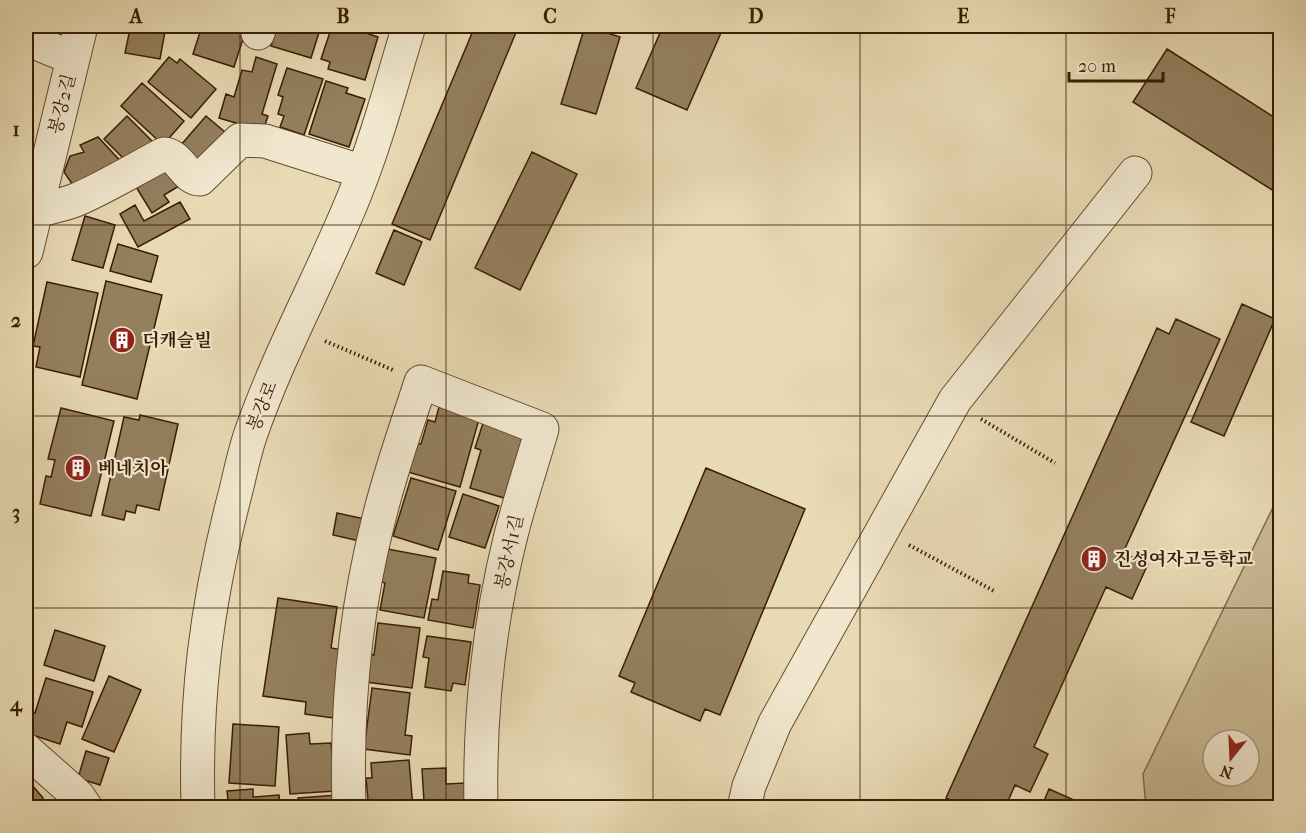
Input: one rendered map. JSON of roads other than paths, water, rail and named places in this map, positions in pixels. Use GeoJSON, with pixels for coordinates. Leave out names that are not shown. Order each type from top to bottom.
{"type":"FeatureCollection","features":[{"type":"Feature","properties":{"kind":"street","name":"봉강2길"},"geometry":{"type":"LineString","coordinates":[[26,252],[30,214],[81,26]]}},
{"type":"Feature","properties":{"kind":"street","name":"봉강로"},"geometry":{"type":"LineString","coordinates":[[198,807],[197,724],[203,646],[219,557],[250,437],[294,327],[363,172],[410,26]]}},
{"type":"Feature","properties":{"kind":"street"},"geometry":{"type":"LineString","coordinates":[[26,39],[73,58]]}},
{"type":"Feature","properties":{"kind":"street"},"geometry":{"type":"LineString","coordinates":[[30,214],[76,200],[129,175],[164,154],[172,155],[194,178],[200,179],[240,140],[265,141],[363,172]]}},
{"type":"Feature","properties":{"kind":"street"},"geometry":{"type":"LineString","coordinates":[[744,807],[749,786],[775,723],[953,403],[1135,173]]}},
{"type":"Feature","properties":{"kind":"street","name":"봉강서1길"},"geometry":{"type":"LineString","coordinates":[[349,807],[349,708],[361,602],[378,519],[421,382],[542,429],[511,536],[495,623],[483,712],[481,807]]}},
{"type":"Feature","properties":{"kind":"street"},"geometry":{"type":"LineString","coordinates":[[26,750],[78,796],[86,807]]}},
{"type":"Feature","properties":{"kind":"place","name":"더캐슬빌"},"geometry":{"type":"Point","coordinates":[122,340]}},
{"type":"Feature","properties":{"kind":"place","name":"베네치아"},"geometry":{"type":"Point","coordinates":[78,468]}},
{"type":"Feature","properties":{"kind":"place","name":"진성여자고등학교"},"geometry":{"type":"Point","coordinates":[1094,559]}}]}
